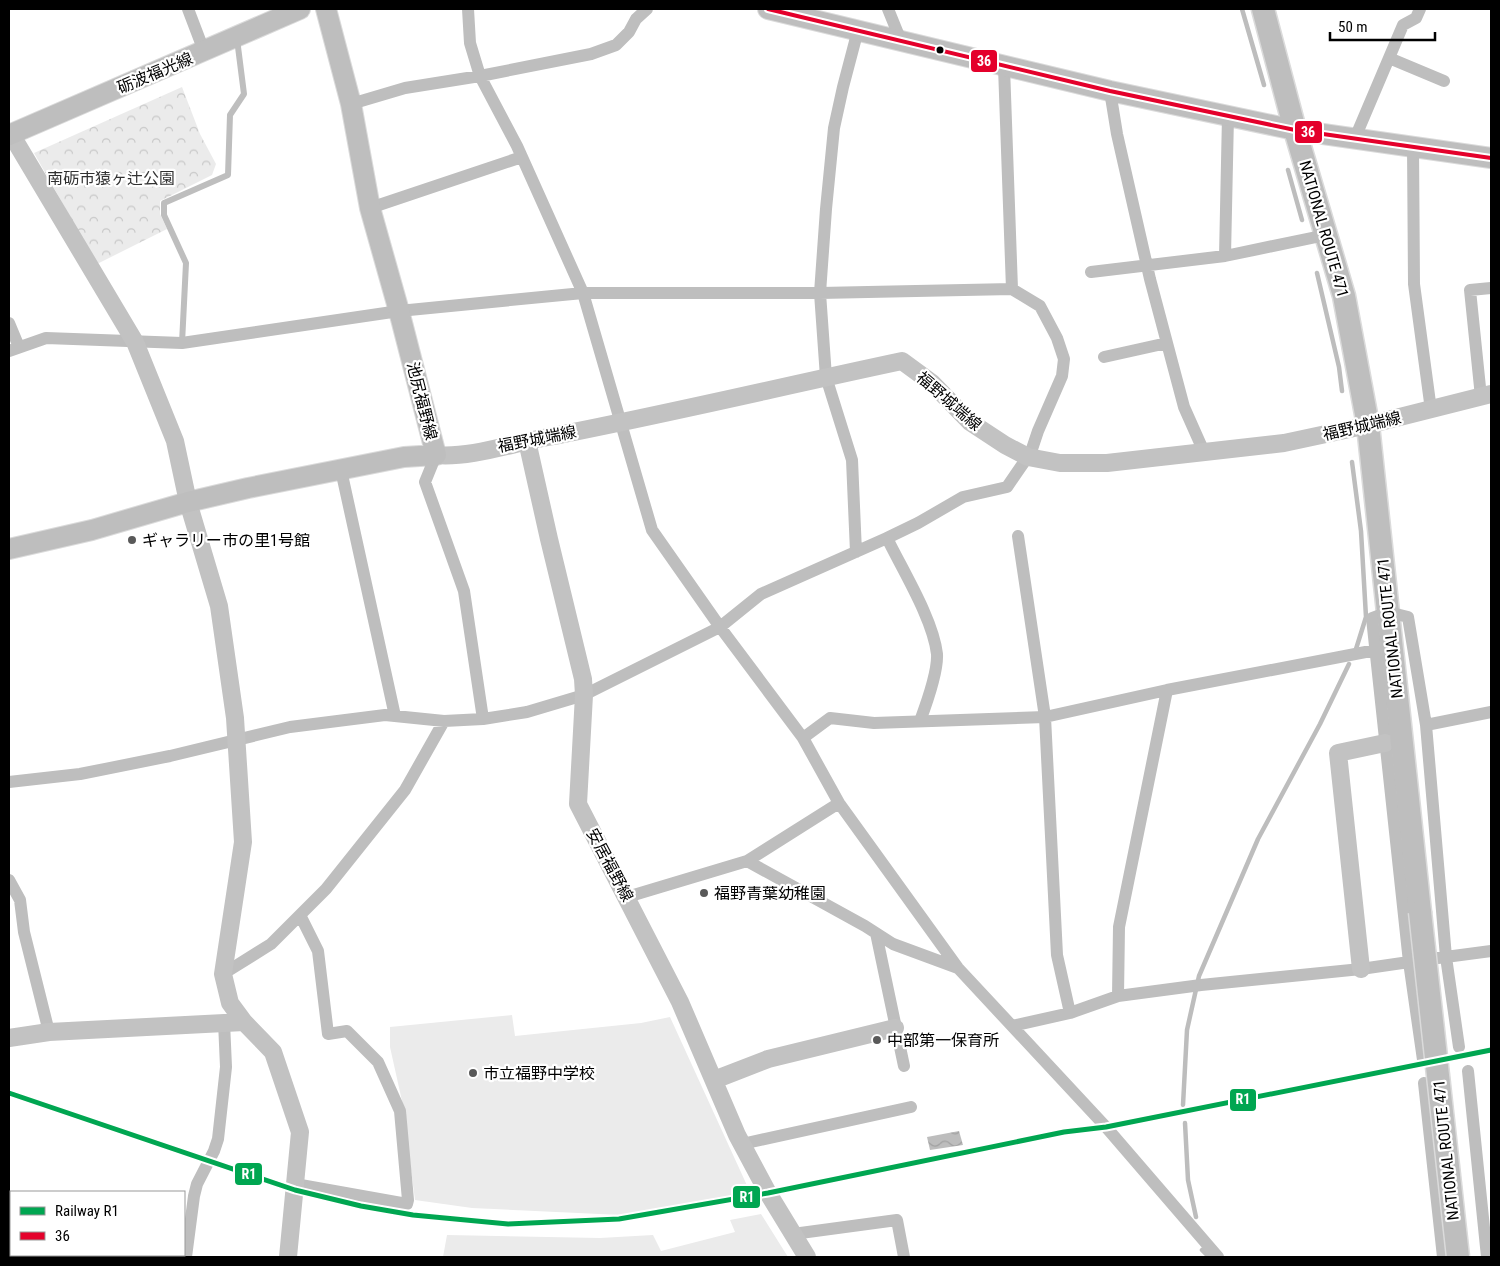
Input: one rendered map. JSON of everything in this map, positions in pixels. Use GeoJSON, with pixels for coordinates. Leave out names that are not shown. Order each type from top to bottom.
{"type":"FeatureCollection","features":[{"type":"Feature","properties":{"kind":"highway","name":"NATIONAL ROUTE 471"},"geometry":{"type":"LineString","coordinates":[[1263,9],[1295,130],[1344,296],[1368,425],[1458,1257]]}},
{"type":"Feature","properties":{"kind":"main road","name":"砺波福光線"},"geometry":{"type":"LineString","coordinates":[[10,132],[300,9]]}},
{"type":"Feature","properties":{"kind":"main road","name":"池尻福野線"},"geometry":{"type":"LineString","coordinates":[[9,549],[92,530],[188,502],[248,488],[404,457],[436,455],[370,208],[350,104],[326,9]]}},
{"type":"Feature","properties":{"kind":"main road"},"geometry":{"type":"LineString","coordinates":[[768,9],[1004,67],[1295,130],[1491,158]]}},
{"type":"Feature","properties":{"kind":"main road"},"geometry":{"type":"LineString","coordinates":[[10,132],[135,342],[176,441],[188,502],[219,606],[235,718],[243,842],[222,974],[230,1002],[244,1022],[273,1052],[300,1132],[288,1257]]}},
{"type":"Feature","properties":{"kind":"main road","name":"福野城端線"},"geometry":{"type":"LineString","coordinates":[[436,455],[454,457],[902,362],[932,383],[970,422],[1028,458],[1060,463],[1107,463],[1284,443],[1368,425],[1486,396]]}},
{"type":"Feature","properties":{"kind":"main road","name":"安居福野線"},"geometry":{"type":"LineString","coordinates":[[527,440],[583,679],[584,695],[578,804],[680,1002],[742,1144],[768,1193],[807,1257]]}},
{"type":"Feature","properties":{"kind":"main road"},"geometry":{"type":"LineString","coordinates":[[1361,969],[1338,753],[1386,743]]}},
{"type":"Feature","properties":{"kind":"main road"},"geometry":{"type":"LineString","coordinates":[[9,1038],[49,1032],[244,1022]]}},
{"type":"Feature","properties":{"kind":"main road"},"geometry":{"type":"LineString","coordinates":[[714,1080],[768,1059],[895,1028]]}},
{"type":"Feature","properties":{"kind":"street"},"geometry":{"type":"LineString","coordinates":[[188,9],[204,51]]}},
{"type":"Feature","properties":{"kind":"street"},"geometry":{"type":"LineString","coordinates":[[468,9],[470,43],[480,76],[522,157],[583,294],[652,530],[720,627],[803,738],[839,803],[958,968],[1106,1126],[1218,1257]]}},
{"type":"Feature","properties":{"kind":"street"},"geometry":{"type":"LineString","coordinates":[[350,104],[405,88],[480,76],[591,54],[616,44],[629,32],[636,19],[647,9]]}},
{"type":"Feature","properties":{"kind":"street"},"geometry":{"type":"LineString","coordinates":[[888,9],[901,41]]}},
{"type":"Feature","properties":{"kind":"street"},"geometry":{"type":"LineString","coordinates":[[1355,138],[1402,25],[1416,18],[1420,9]]}},
{"type":"Feature","properties":{"kind":"street"},"geometry":{"type":"LineString","coordinates":[[856,552],[852,460],[826,377],[820,293],[834,128],[858,30]]}},
{"type":"Feature","properties":{"kind":"street"},"geometry":{"type":"LineString","coordinates":[[1389,58],[1444,81]]}},
{"type":"Feature","properties":{"kind":"street"},"geometry":{"type":"LineString","coordinates":[[1004,67],[1012,289]]}},
{"type":"Feature","properties":{"kind":"street"},"geometry":{"type":"LineString","coordinates":[[1110,91],[1117,134],[1167,343],[1184,407],[1204,452]]}},
{"type":"Feature","properties":{"kind":"street"},"geometry":{"type":"LineString","coordinates":[[1225,256],[1228,116]]}},
{"type":"Feature","properties":{"kind":"street"},"geometry":{"type":"LineString","coordinates":[[1412,146],[1414,284],[1431,410]]}},
{"type":"Feature","properties":{"kind":"street"},"geometry":{"type":"LineString","coordinates":[[370,208],[522,157]]}},
{"type":"Feature","properties":{"kind":"street"},"geometry":{"type":"LineString","coordinates":[[1091,272],[1225,256],[1326,235]]}},
{"type":"Feature","properties":{"kind":"street"},"geometry":{"type":"LineString","coordinates":[[1486,396],[1470,290],[1491,288]]}},
{"type":"Feature","properties":{"kind":"street"},"geometry":{"type":"LineString","coordinates":[[9,323],[14,349],[46,338],[182,343],[399,311],[583,294],[820,293],[1012,289],[1040,306],[1057,338],[1064,359],[1062,376],[1028,458],[1007,487],[963,497],[918,523],[887,538],[761,594],[720,627],[584,695],[526,712],[483,719],[444,721],[385,715],[290,727],[170,756],[80,774],[9,782]]}},
{"type":"Feature","properties":{"kind":"street"},"geometry":{"type":"LineString","coordinates":[[1104,357],[1167,343]]}},
{"type":"Feature","properties":{"kind":"street"},"geometry":{"type":"LineString","coordinates":[[436,455],[425,482],[464,592],[483,719]]}},
{"type":"Feature","properties":{"kind":"street"},"geometry":{"type":"LineString","coordinates":[[341,470],[395,716]]}},
{"type":"Feature","properties":{"kind":"street"},"geometry":{"type":"LineString","coordinates":[[1018,536],[1044,717],[1057,954],[1070,1013]]}},
{"type":"Feature","properties":{"kind":"street"},"geometry":{"type":"LineString","coordinates":[[887,538],[931,628],[937,656],[929,696],[920,721]]}},
{"type":"Feature","properties":{"kind":"street"},"geometry":{"type":"LineString","coordinates":[[1423,1060],[1409,962],[1372,618],[1388,612],[1408,617],[1426,725],[1446,957],[1460,1047]]}},
{"type":"Feature","properties":{"kind":"street"},"geometry":{"type":"LineString","coordinates":[[803,738],[830,718],[874,722],[1044,717],[1167,690],[1376,650]]}},
{"type":"Feature","properties":{"kind":"street"},"geometry":{"type":"LineString","coordinates":[[1118,996],[1119,927],[1167,690]]}},
{"type":"Feature","properties":{"kind":"street"},"geometry":{"type":"LineString","coordinates":[[1426,725],[1491,712]]}},
{"type":"Feature","properties":{"kind":"street"},"geometry":{"type":"LineString","coordinates":[[222,974],[271,944],[326,889],[405,790],[444,721]]}},
{"type":"Feature","properties":{"kind":"street"},"geometry":{"type":"LineString","coordinates":[[627,897],[747,861],[839,803]]}},
{"type":"Feature","properties":{"kind":"street"},"geometry":{"type":"LineString","coordinates":[[747,861],[893,944],[958,968]]}},
{"type":"Feature","properties":{"kind":"street"},"geometry":{"type":"LineString","coordinates":[[9,880],[20,900],[24,932],[49,1032]]}},
{"type":"Feature","properties":{"kind":"street"},"geometry":{"type":"LineString","coordinates":[[296,1184],[407,1204],[408,1200],[400,1110],[378,1062],[347,1031],[328,1034],[318,951],[300,915]]}},
{"type":"Feature","properties":{"kind":"street"},"geometry":{"type":"LineString","coordinates":[[876,933],[904,1066]]}},
{"type":"Feature","properties":{"kind":"street"},"geometry":{"type":"LineString","coordinates":[[1012,1026],[1070,1013],[1118,996],[1361,969],[1491,951]]}},
{"type":"Feature","properties":{"kind":"street"},"geometry":{"type":"LineString","coordinates":[[186,1257],[194,1196],[218,1139],[226,1067],[224,1022]]}},
{"type":"Feature","properties":{"kind":"street"},"geometry":{"type":"LineString","coordinates":[[1468,1071],[1488,1254]]}},
{"type":"Feature","properties":{"kind":"street"},"geometry":{"type":"LineString","coordinates":[[1424,1083],[1443,1257]]}},
{"type":"Feature","properties":{"kind":"street"},"geometry":{"type":"LineString","coordinates":[[742,1144],[912,1107]]}},
{"type":"Feature","properties":{"kind":"street"},"geometry":{"type":"LineString","coordinates":[[793,1234],[897,1220],[904,1257]]}},
{"type":"Feature","properties":{"kind":"lane"},"geometry":{"type":"LineString","coordinates":[[182,343],[186,262],[164,215],[164,203],[228,175],[230,115],[244,94],[236,37]]}},
{"type":"Feature","properties":{"kind":"green space","name":"南砺市猿ヶ辻公園"},"geometry":{"type":"Polygon","coordinates":[[[182,87],[200,134],[216,164],[212,175],[160,201],[160,214],[167,229],[97,264],[34,153],[182,87]]]}},
{"type":"Feature","properties":{"kind":"green space"},"geometry":{"type":"Polygon","coordinates":[[[512,1015],[515,1036],[641,1023],[670,1017],[750,1192],[621,1215],[472,1208],[415,1200],[402,1101],[390,1047],[390,1027],[512,1015]]]}},
{"type":"Feature","properties":{"kind":"green space"},"geometry":{"type":"Polygon","coordinates":[[[761,1214],[788,1257],[443,1257],[447,1235],[600,1238],[653,1235],[661,1251],[735,1232],[730,1220],[761,1214]]]}},
{"type":"Feature","properties":{"kind":"water"},"geometry":{"type":"Polygon","coordinates":[[[959,1131],[963,1145],[930,1150],[927,1137],[959,1131]]]}},
{"type":"Feature","properties":{"kind":"waterway"},"geometry":{"type":"LineString","coordinates":[[1242,9],[1264,85]]}},
{"type":"Feature","properties":{"kind":"waterway"},"geometry":{"type":"LineString","coordinates":[[1288,170],[1302,220]]}},
{"type":"Feature","properties":{"kind":"waterway"},"geometry":{"type":"LineString","coordinates":[[1317,273],[1339,367],[1342,391]]}},
{"type":"Feature","properties":{"kind":"waterway"},"geometry":{"type":"LineString","coordinates":[[1352,462],[1361,531],[1366,617],[1356,649]]}},
{"type":"Feature","properties":{"kind":"waterway"},"geometry":{"type":"LineString","coordinates":[[1183,1105],[1187,1030],[1199,976],[1258,839],[1320,724],[1349,664]]}},
{"type":"Feature","properties":{"kind":"waterway"},"geometry":{"type":"LineString","coordinates":[[1185,1123],[1188,1180],[1196,1217]]}},
{"type":"Feature","properties":{"kind":"waterway"},"geometry":{"type":"LineString","coordinates":[[1202,1250],[1209,1257]]}},
{"type":"Feature","properties":{"kind":"rail line","name":"R1"},"geometry":{"type":"LineString","coordinates":[[9,1093],[295,1190],[361,1206],[413,1215],[508,1224],[619,1219],[768,1193],[1064,1132],[1106,1127],[1491,1050]]}},
{"type":"Feature","properties":{"kind":"transit line","name":"36"},"geometry":{"type":"LineString","coordinates":[[768,9],[1110,91],[1295,130],[1491,158]]}},
{"type":"Feature","properties":{"kind":"place","name":"ギャラリー市の里1号館"},"geometry":{"type":"Point","coordinates":[132,540]}},
{"type":"Feature","properties":{"kind":"place","name":"福野青葉幼稚園"},"geometry":{"type":"Point","coordinates":[704,893]}},
{"type":"Feature","properties":{"kind":"place","name":"中部第一保育所"},"geometry":{"type":"Point","coordinates":[877,1040]}},
{"type":"Feature","properties":{"kind":"place","name":"市立福野中学校"},"geometry":{"type":"Point","coordinates":[473,1073]}}]}
